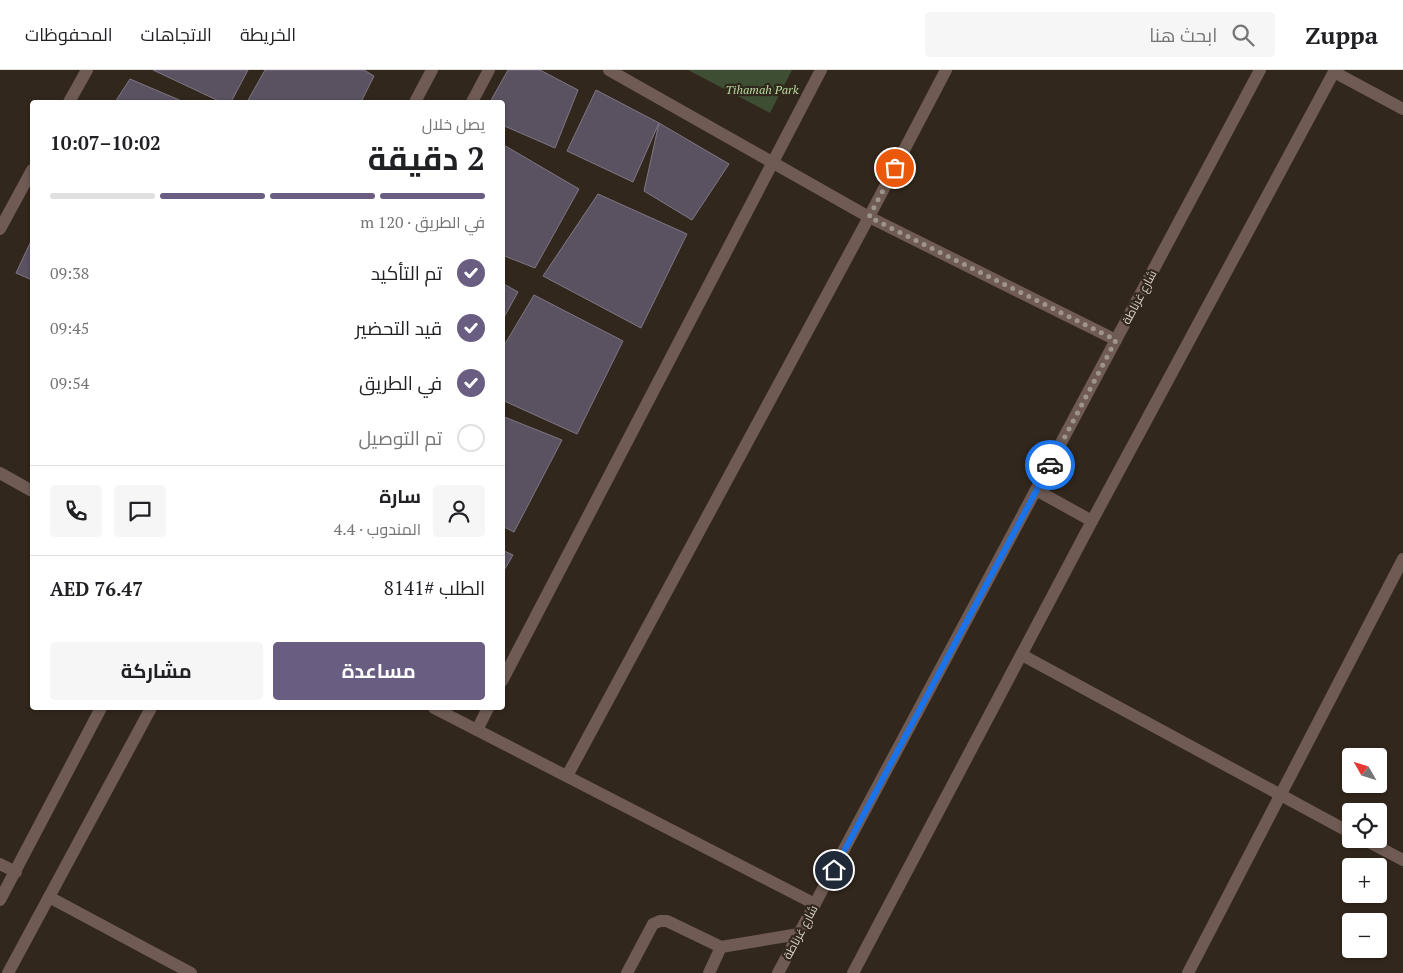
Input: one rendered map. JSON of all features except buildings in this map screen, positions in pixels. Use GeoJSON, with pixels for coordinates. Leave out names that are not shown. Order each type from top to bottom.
{"type":"FeatureCollection","features":[{"type":"Feature","properties":{"kind":"street"},"geometry":{"type":"LineString","coordinates":[[70,100],[87,70]]}},
{"type":"Feature","properties":{"kind":"street"},"geometry":{"type":"LineString","coordinates":[[416,100],[432,70]]}},
{"type":"Feature","properties":{"kind":"street"},"geometry":{"type":"LineString","coordinates":[[473,100],[489,70]]}},
{"type":"Feature","properties":{"kind":"street"},"geometry":{"type":"LineString","coordinates":[[609,70],[869,217],[1116,340]]}},
{"type":"Feature","properties":{"kind":"street"},"geometry":{"type":"LineString","coordinates":[[505,675],[822,70]]}},
{"type":"Feature","properties":{"kind":"street"},"geometry":{"type":"LineString","coordinates":[[567,776],[869,217],[946,70]]}},
{"type":"Feature","properties":{"kind":"street","name":"شارع غرناطة"},"geometry":{"type":"LineString","coordinates":[[778,973],[1260,70]]}},
{"type":"Feature","properties":{"kind":"street"},"geometry":{"type":"LineString","coordinates":[[853,973],[1092,520],[1335,71],[1403,109]]}},
{"type":"Feature","properties":{"kind":"street"},"geometry":{"type":"LineString","coordinates":[[0,229],[30,174]]}},
{"type":"Feature","properties":{"kind":"street"},"geometry":{"type":"LineString","coordinates":[[0,473],[30,490]]}},
{"type":"Feature","properties":{"kind":"street"},"geometry":{"type":"LineString","coordinates":[[1036,490],[1092,520]]}},
{"type":"Feature","properties":{"kind":"street"},"geometry":{"type":"LineString","coordinates":[[1188,973],[1403,559]]}},
{"type":"Feature","properties":{"kind":"street"},"geometry":{"type":"LineString","coordinates":[[1022,655],[1342,827]]}},
{"type":"Feature","properties":{"kind":"street"},"geometry":{"type":"LineString","coordinates":[[0,900],[100,710]]}},
{"type":"Feature","properties":{"kind":"street"},"geometry":{"type":"LineString","coordinates":[[8,973],[150,710]]}},
{"type":"Feature","properties":{"kind":"street"},"geometry":{"type":"LineString","coordinates":[[438,710],[815,904]]}},
{"type":"Feature","properties":{"kind":"street"},"geometry":{"type":"LineString","coordinates":[[477,730],[487,710]]}},
{"type":"Feature","properties":{"kind":"street"},"geometry":{"type":"LineString","coordinates":[[1380,848],[1403,860]]}},
{"type":"Feature","properties":{"kind":"street"},"geometry":{"type":"LineString","coordinates":[[0,864],[16,872]]}},
{"type":"Feature","properties":{"kind":"street"},"geometry":{"type":"LineString","coordinates":[[49,897],[191,973]]}},
{"type":"Feature","properties":{"kind":"street"},"geometry":{"type":"LineString","coordinates":[[627,973],[653,924],[660,921],[667,921],[721,947],[799,934]]}},
{"type":"Feature","properties":{"kind":"street"},"geometry":{"type":"LineString","coordinates":[[709,973],[721,947]]}},
{"type":"Feature","properties":{"kind":"green space","name":"Tihamah Park"},"geometry":{"type":"Polygon","coordinates":[[[688,70],[792,70],[770,113],[688,70]]]}},
{"type":"Feature","properties":{"kind":"way so far"},"geometry":{"type":"LineString","coordinates":[[895,168],[869,217],[1116,340],[1050,465]]}},
{"type":"Feature","properties":{"kind":"route"},"geometry":{"type":"LineString","coordinates":[[834,870],[1050,465]]}}]}
